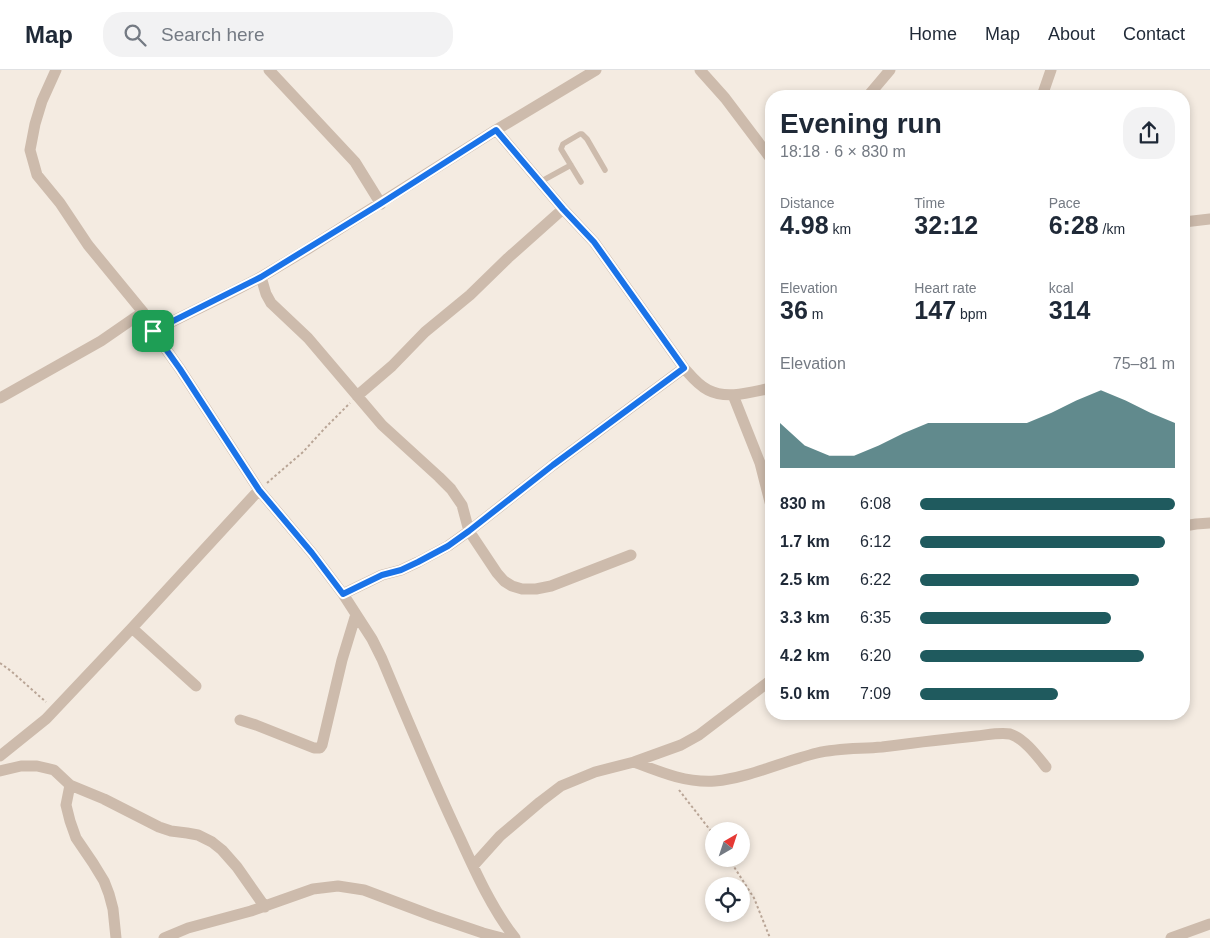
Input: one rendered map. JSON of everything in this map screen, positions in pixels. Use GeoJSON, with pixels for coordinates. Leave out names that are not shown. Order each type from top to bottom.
{"type":"FeatureCollection","features":[{"type":"Feature","properties":{"kind":"street"},"geometry":{"type":"LineString","coordinates":[[56,70],[42,101],[30,150],[38,175],[88,245],[142,312],[259,490],[312,553],[343,594],[372,639],[473,866],[501,919],[515,938]]}},
{"type":"Feature","properties":{"kind":"street"},"geometry":{"type":"LineString","coordinates":[[269,70],[355,162],[380,204]]}},
{"type":"Feature","properties":{"kind":"street"},"geometry":{"type":"LineString","coordinates":[[153,331],[261,277],[496,130],[596,70]]}},
{"type":"Feature","properties":{"kind":"street"},"geometry":{"type":"LineString","coordinates":[[700,70],[725,98],[765,151]]}},
{"type":"Feature","properties":{"kind":"street"},"geometry":{"type":"LineString","coordinates":[[873,90],[890,70]]}},
{"type":"Feature","properties":{"kind":"street"},"geometry":{"type":"LineString","coordinates":[[1044,90],[1051,70]]}},
{"type":"Feature","properties":{"kind":"street"},"geometry":{"type":"LineString","coordinates":[[496,130],[563,209],[594,242],[684,368],[699,384],[708,390],[720,394],[733,395],[765,389]]}},
{"type":"Feature","properties":{"kind":"street"},"geometry":{"type":"LineString","coordinates":[[357,396],[392,366],[425,332],[470,295],[563,209]]}},
{"type":"Feature","properties":{"kind":"street"},"geometry":{"type":"LineString","coordinates":[[1190,221],[1210,219]]}},
{"type":"Feature","properties":{"kind":"street"},"geometry":{"type":"LineString","coordinates":[[261,277],[271,303],[308,338],[382,425],[451,489],[462,505],[469,531],[504,581],[522,590],[551,586],[631,555]]}},
{"type":"Feature","properties":{"kind":"street"},"geometry":{"type":"LineString","coordinates":[[0,398],[101,340],[142,312]]}},
{"type":"Feature","properties":{"kind":"street"},"geometry":{"type":"LineString","coordinates":[[343,594],[382,575],[401,570],[448,546],[684,368]]}},
{"type":"Feature","properties":{"kind":"street"},"geometry":{"type":"LineString","coordinates":[[733,395],[760,463],[765,483]]}},
{"type":"Feature","properties":{"kind":"street"},"geometry":{"type":"LineString","coordinates":[[0,756],[55,710],[259,490]]}},
{"type":"Feature","properties":{"kind":"street"},"geometry":{"type":"LineString","coordinates":[[1190,525],[1210,523]]}},
{"type":"Feature","properties":{"kind":"street"},"geometry":{"type":"LineString","coordinates":[[240,720],[314,748],[320,748],[342,660],[356,614]]}},
{"type":"Feature","properties":{"kind":"street"},"geometry":{"type":"LineString","coordinates":[[132,628],[196,686]]}},
{"type":"Feature","properties":{"kind":"street"},"geometry":{"type":"LineString","coordinates":[[473,866],[500,836],[562,786],[595,772],[634,762],[681,745],[699,735],[765,685]]}},
{"type":"Feature","properties":{"kind":"street"},"geometry":{"type":"LineString","coordinates":[[634,762],[682,779],[714,781],[731,779],[820,752],[1002,734],[1012,735],[1022,740],[1046,767]]}},
{"type":"Feature","properties":{"kind":"street"},"geometry":{"type":"LineString","coordinates":[[0,771],[21,766],[38,766],[54,770],[70,785],[104,799],[159,827],[171,831],[198,835],[212,842],[237,867],[265,907]]}},
{"type":"Feature","properties":{"kind":"street"},"geometry":{"type":"LineString","coordinates":[[70,785],[66,805],[70,821],[76,838],[93,863],[106,888],[112,909],[116,938]]}},
{"type":"Feature","properties":{"kind":"street"},"geometry":{"type":"LineString","coordinates":[[164,938],[188,928],[265,907],[313,889],[338,886],[364,890],[433,916],[502,938]]}},
{"type":"Feature","properties":{"kind":"street"},"geometry":{"type":"LineString","coordinates":[[1171,938],[1210,924]]}},
{"type":"Feature","properties":{"kind":"lane"},"geometry":{"type":"LineString","coordinates":[[581,182],[561,147],[580,134],[587,139],[605,170]]}},
{"type":"Feature","properties":{"kind":"lane"},"geometry":{"type":"LineString","coordinates":[[540,182],[571,165]]}},
{"type":"Feature","properties":{"kind":"path"},"geometry":{"type":"LineString","coordinates":[[259,490],[303,452],[357,396]]}},
{"type":"Feature","properties":{"kind":"path"},"geometry":{"type":"LineString","coordinates":[[0,663],[55,710]]}},
{"type":"Feature","properties":{"kind":"path"},"geometry":{"type":"LineString","coordinates":[[679,790],[705,823]]}},
{"type":"Feature","properties":{"kind":"path"},"geometry":{"type":"LineString","coordinates":[[735,868],[754,898],[770,938]]}},
{"type":"Feature","properties":{"kind":"route"},"geometry":{"type":"LineString","coordinates":[[496,130],[563,209],[594,242],[684,368],[448,546],[401,570],[382,575],[343,594],[312,553],[259,490],[153,331],[261,277],[496,130]]}}]}
